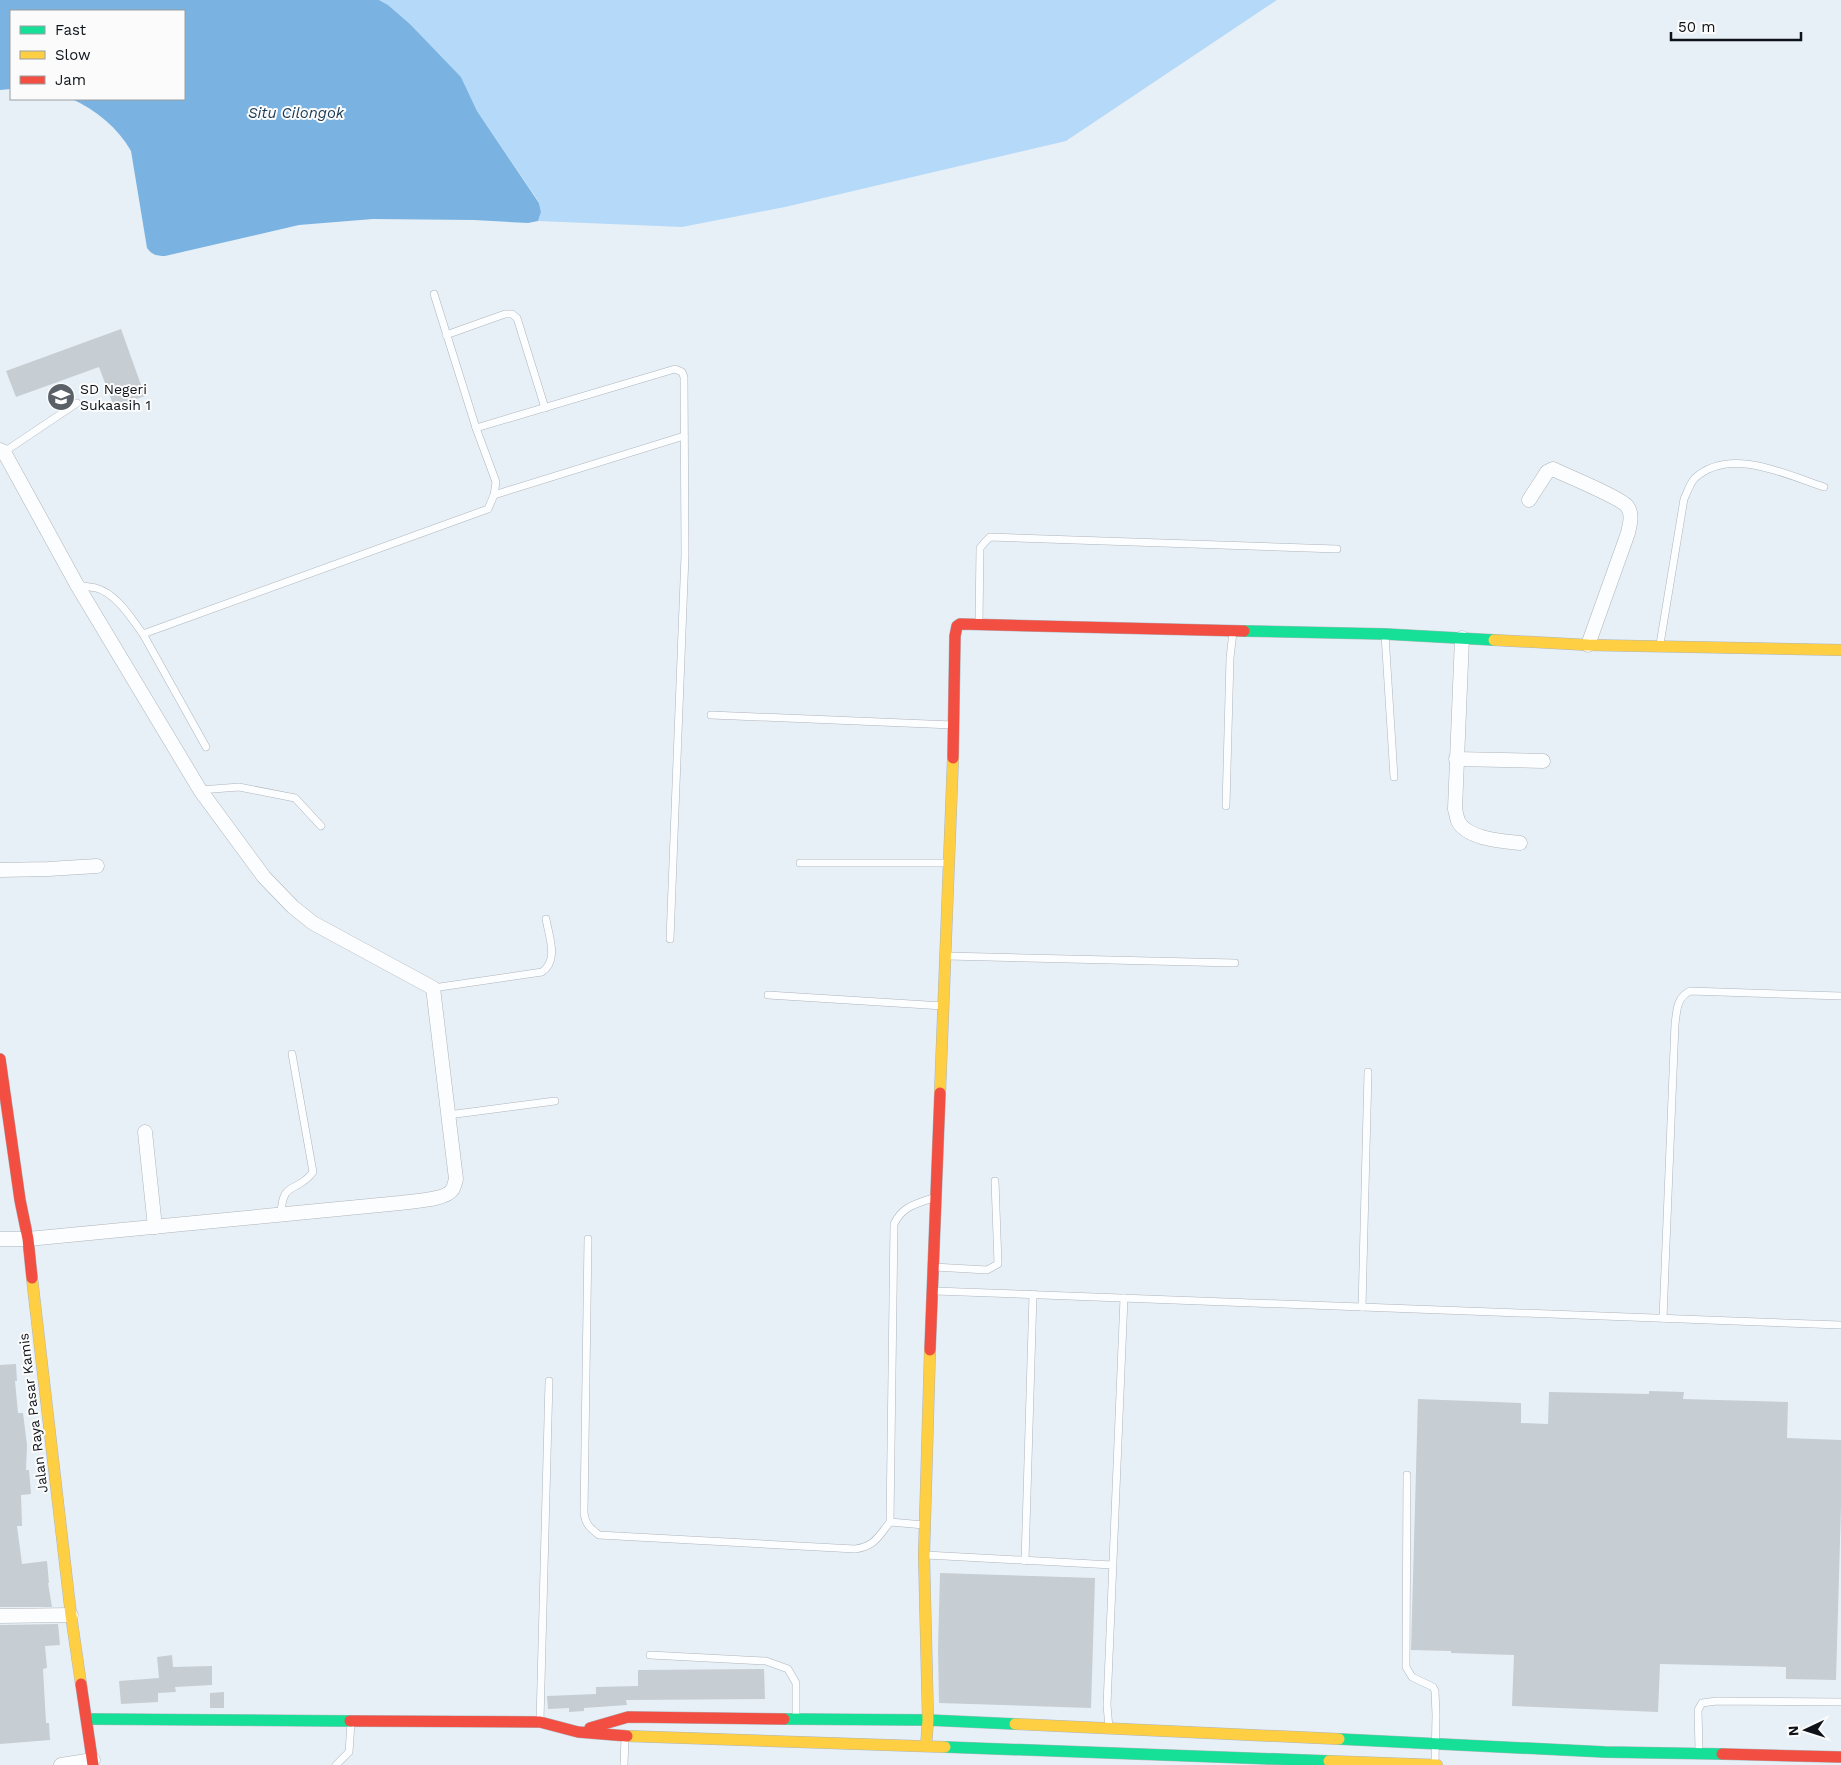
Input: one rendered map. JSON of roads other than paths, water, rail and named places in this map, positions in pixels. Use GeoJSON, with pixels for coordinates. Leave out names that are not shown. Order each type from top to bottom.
{"type":"FeatureCollection","features":[{"type":"Feature","properties":{"kind":"street"},"geometry":{"type":"LineString","coordinates":[[0,1239],[28,1239],[400,1203],[448,1194],[453,1190],[456,1178],[433,988],[313,923],[300,913],[264,877],[200,790],[77,585],[2,451]]}},
{"type":"Feature","properties":{"kind":"street"},"geometry":{"type":"LineString","coordinates":[[1529,500],[1547,472],[1553,469],[1627,506],[1631,516],[1628,533],[1588,645]]}},
{"type":"Feature","properties":{"kind":"street"},"geometry":{"type":"LineString","coordinates":[[926,1746],[928,1720],[924,1555],[932,1290],[950,863],[955,630],[957,626],[960,624],[979,624],[1233,632],[1385,634],[1588,645],[1841,650]]}},
{"type":"Feature","properties":{"kind":"street"},"geometry":{"type":"LineString","coordinates":[[1462,638],[1456,760],[1455,810],[1458,822],[1465,829],[1484,838],[1520,843]]}},
{"type":"Feature","properties":{"kind":"street"},"geometry":{"type":"LineString","coordinates":[[1456,760],[1543,761]]}},
{"type":"Feature","properties":{"kind":"street"},"geometry":{"type":"LineString","coordinates":[[0,870],[48,870],[97,866]]}},
{"type":"Feature","properties":{"kind":"street","name":"Jalan Raya Pasar Kamis"},"geometry":{"type":"LineString","coordinates":[[0,1058],[3,1099],[28,1239],[71,1614],[93,1762]]}},
{"type":"Feature","properties":{"kind":"street"},"geometry":{"type":"LineString","coordinates":[[145,1132],[155,1227]]}},
{"type":"Feature","properties":{"kind":"street"},"geometry":{"type":"LineString","coordinates":[[0,1616],[71,1614]]}},
{"type":"Feature","properties":{"kind":"street"},"geometry":{"type":"LineString","coordinates":[[578,1732],[628,1717],[928,1720],[1605,1752],[1699,1753],[1772,1760],[1841,1757]]}},
{"type":"Feature","properties":{"kind":"street"},"geometry":{"type":"LineString","coordinates":[[87,1718],[540,1722],[578,1732],[625,1736],[1436,1765]]}},
{"type":"Feature","properties":{"kind":"street"},"geometry":{"type":"LineString","coordinates":[[1248,1758],[1250,1735]]}},
{"type":"Feature","properties":{"kind":"street"},"geometry":{"type":"LineString","coordinates":[[1604,1765],[1605,1752]]}},
{"type":"Feature","properties":{"kind":"street"},"geometry":{"type":"LineString","coordinates":[[61,1765],[93,1762]]}},
{"type":"Feature","properties":{"kind":"lane"},"geometry":{"type":"LineString","coordinates":[[144,634],[488,509],[494,495],[496,482],[476,428],[434,294]]}},
{"type":"Feature","properties":{"kind":"lane"},"geometry":{"type":"LineString","coordinates":[[446,335],[505,314],[512,314],[517,318],[545,408]]}},
{"type":"Feature","properties":{"kind":"lane"},"geometry":{"type":"LineString","coordinates":[[476,428],[675,368],[679,369],[684,377],[685,555],[670,939]]}},
{"type":"Feature","properties":{"kind":"lane"},"geometry":{"type":"LineString","coordinates":[[2,451],[77,403]]}},
{"type":"Feature","properties":{"kind":"lane"},"geometry":{"type":"LineString","coordinates":[[494,495],[684,436]]}},
{"type":"Feature","properties":{"kind":"lane"},"geometry":{"type":"LineString","coordinates":[[1659,645],[1684,499],[1694,479],[1712,468],[1736,463],[1757,464],[1824,487]]}},
{"type":"Feature","properties":{"kind":"lane"},"geometry":{"type":"LineString","coordinates":[[979,624],[980,548],[990,537],[1337,549]]}},
{"type":"Feature","properties":{"kind":"lane"},"geometry":{"type":"LineString","coordinates":[[77,585],[97,588],[109,594],[144,634],[206,747]]}},
{"type":"Feature","properties":{"kind":"lane"},"geometry":{"type":"LineString","coordinates":[[1226,806],[1230,658],[1233,632]]}},
{"type":"Feature","properties":{"kind":"lane"},"geometry":{"type":"LineString","coordinates":[[1385,634],[1394,777]]}},
{"type":"Feature","properties":{"kind":"lane"},"geometry":{"type":"LineString","coordinates":[[711,714],[954,725]]}},
{"type":"Feature","properties":{"kind":"lane"},"geometry":{"type":"LineString","coordinates":[[200,790],[239,787],[295,798],[321,826]]}},
{"type":"Feature","properties":{"kind":"lane"},"geometry":{"type":"LineString","coordinates":[[800,863],[950,863]]}},
{"type":"Feature","properties":{"kind":"lane"},"geometry":{"type":"LineString","coordinates":[[433,988],[542,972],[551,963],[552,955],[546,919]]}},
{"type":"Feature","properties":{"kind":"lane"},"geometry":{"type":"LineString","coordinates":[[946,956],[1235,963]]}},
{"type":"Feature","properties":{"kind":"lane"},"geometry":{"type":"LineString","coordinates":[[1663,1318],[1675,1024],[1678,1002],[1683,994],[1690,991],[1841,996]]}},
{"type":"Feature","properties":{"kind":"lane"},"geometry":{"type":"LineString","coordinates":[[768,995],[943,1006]]}},
{"type":"Feature","properties":{"kind":"lane"},"geometry":{"type":"LineString","coordinates":[[281,1216],[282,1198],[289,1189],[307,1181],[313,1172],[292,1054]]}},
{"type":"Feature","properties":{"kind":"lane"},"geometry":{"type":"LineString","coordinates":[[1362,1307],[1368,1072]]}},
{"type":"Feature","properties":{"kind":"lane"},"geometry":{"type":"LineString","coordinates":[[448,1115],[555,1101]]}},
{"type":"Feature","properties":{"kind":"lane"},"geometry":{"type":"LineString","coordinates":[[933,1267],[987,1270],[998,1264],[995,1182]]}},
{"type":"Feature","properties":{"kind":"lane"},"geometry":{"type":"LineString","coordinates":[[588,1239],[584,1512],[585,1521],[590,1528],[599,1535],[855,1549],[873,1544],[890,1522],[894,1224],[899,1214],[916,1204],[936,1197]]}},
{"type":"Feature","properties":{"kind":"lane"},"geometry":{"type":"LineString","coordinates":[[932,1290],[1841,1325]]}},
{"type":"Feature","properties":{"kind":"lane"},"geometry":{"type":"LineString","coordinates":[[1025,1560],[1033,1294]]}},
{"type":"Feature","properties":{"kind":"lane"},"geometry":{"type":"LineString","coordinates":[[1109,1728],[1112,1565],[1124,1298]]}},
{"type":"Feature","properties":{"kind":"lane"},"geometry":{"type":"LineString","coordinates":[[540,1722],[549,1381]]}},
{"type":"Feature","properties":{"kind":"lane"},"geometry":{"type":"LineString","coordinates":[[1407,1475],[1406,1667],[1412,1677],[1433,1687],[1435,1691],[1436,1765]]}},
{"type":"Feature","properties":{"kind":"lane"},"geometry":{"type":"LineString","coordinates":[[890,1522],[925,1525]]}},
{"type":"Feature","properties":{"kind":"lane"},"geometry":{"type":"LineString","coordinates":[[924,1555],[1112,1565]]}},
{"type":"Feature","properties":{"kind":"lane"},"geometry":{"type":"LineString","coordinates":[[650,1655],[766,1661],[788,1669],[796,1683],[796,1720]]}},
{"type":"Feature","properties":{"kind":"lane"},"geometry":{"type":"LineString","coordinates":[[1699,1753],[1698,1710],[1702,1703],[1717,1701],[1841,1702]]}},
{"type":"Feature","properties":{"kind":"lane"},"geometry":{"type":"LineString","coordinates":[[624,1765],[628,1717]]}},
{"type":"Feature","properties":{"kind":"lane"},"geometry":{"type":"LineString","coordinates":[[336,1765],[348,1752],[351,1720]]}},
{"type":"Feature","properties":{"kind":"water","name":"Situ Cilongok"},"geometry":{"type":"Polygon","coordinates":[[[0,0],[379,0],[388,5],[410,24],[461,77],[477,111],[539,203],[541,212],[538,221],[528,223],[474,220],[373,219],[299,225],[165,256],[155,255],[147,248],[131,151],[106,120],[74,100],[185,100],[185,10],[10,10],[10,89],[0,90],[0,0]]]}},
{"type":"Feature","properties":{"kind":"place","name":"SD Negeri Sukaasih 1"},"geometry":{"type":"Point","coordinates":[61,397]}}]}
